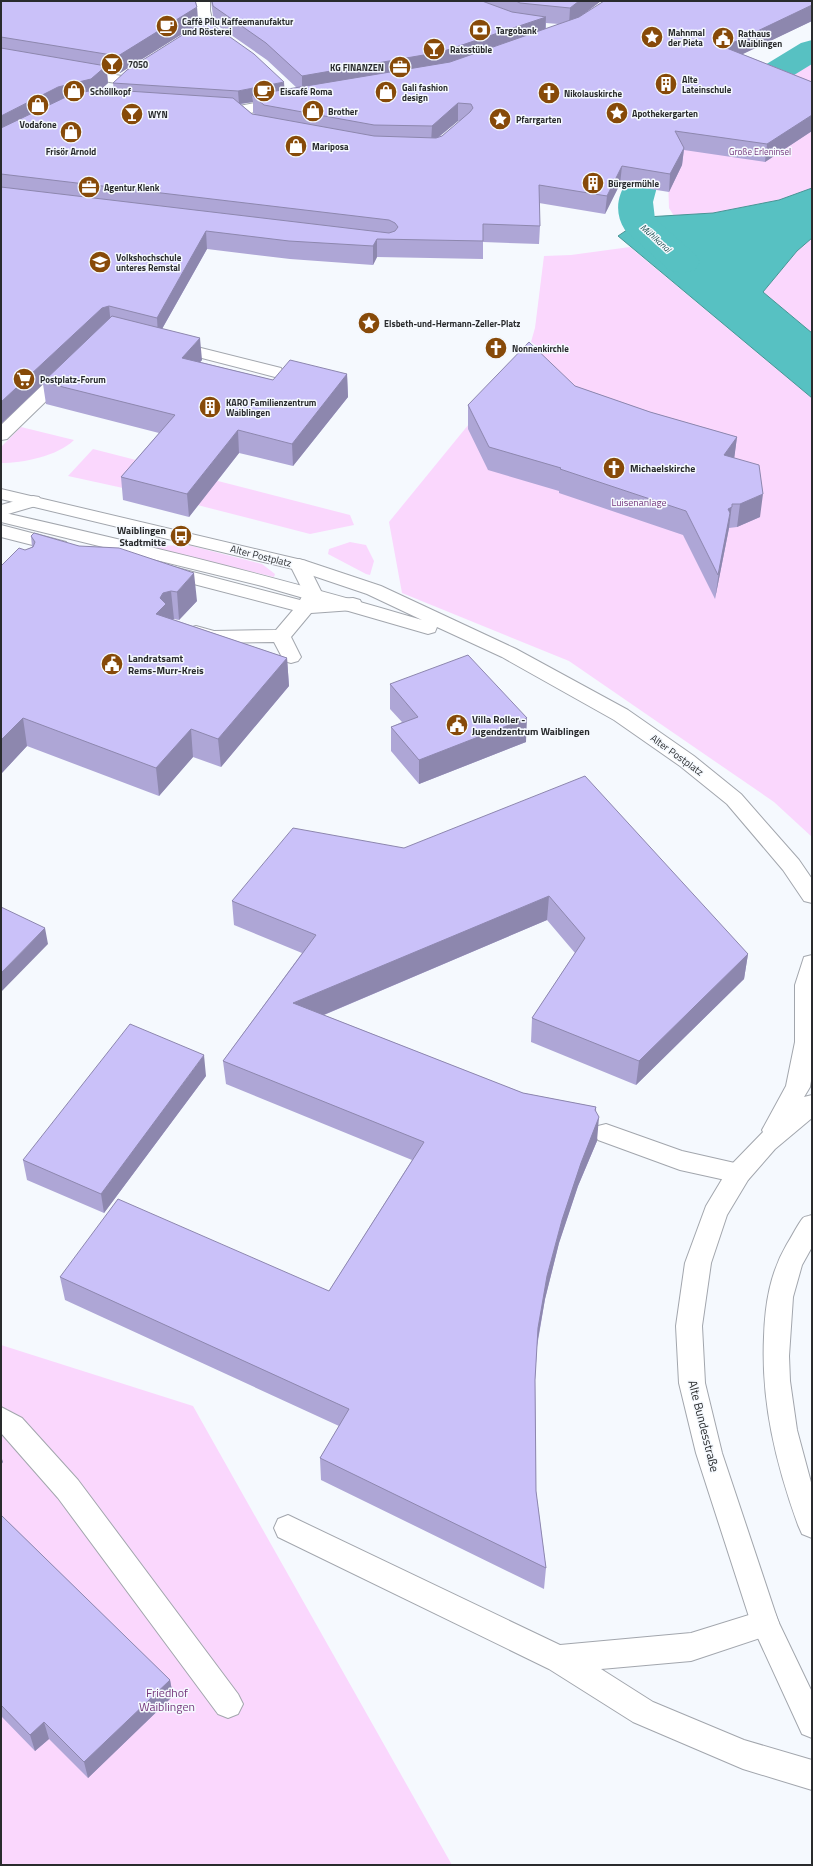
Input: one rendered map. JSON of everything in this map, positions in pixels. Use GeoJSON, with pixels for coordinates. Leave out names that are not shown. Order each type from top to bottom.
{"type":"FeatureCollection","features":[{"type":"Feature","properties":{"kind":"street"},"geometry":{"type":"LineString","coordinates":[[203,1],[203,11],[208,26],[220,35]]}},
{"type":"Feature","properties":{"kind":"street"},"geometry":{"type":"LineString","coordinates":[[175,47],[208,26]]}},
{"type":"Feature","properties":{"kind":"street"},"geometry":{"type":"LineString","coordinates":[[68,71],[122,80]]}},
{"type":"Feature","properties":{"kind":"street"},"geometry":{"type":"LineString","coordinates":[[110,90],[135,72]]}},
{"type":"Feature","properties":{"kind":"street"},"geometry":{"type":"LineString","coordinates":[[200,108],[239,110],[298,99]]}},
{"type":"Feature","properties":{"kind":"street"},"geometry":{"type":"LineString","coordinates":[[239,110],[254,123]]}},
{"type":"Feature","properties":{"kind":"street"},"geometry":{"type":"LineString","coordinates":[[155,342],[275,372]]}},
{"type":"Feature","properties":{"kind":"street"},"geometry":{"type":"LineString","coordinates":[[1,435],[76,363]]}},
{"type":"Feature","properties":{"kind":"street","name":"Alter Postplatz"},"geometry":{"type":"LineString","coordinates":[[1,494],[182,536],[299,566],[374,590],[509,653],[621,715],[687,761],[734,799],[791,865],[812,895]]}},
{"type":"Feature","properties":{"kind":"street"},"geometry":{"type":"LineString","coordinates":[[1,511],[32,501]]}},
{"type":"Feature","properties":{"kind":"street"},"geometry":{"type":"LineString","coordinates":[[1,517],[106,541],[309,600]]}},
{"type":"Feature","properties":{"kind":"street"},"geometry":{"type":"LineString","coordinates":[[1,531],[228,586],[309,600]]}},
{"type":"Feature","properties":{"kind":"street"},"geometry":{"type":"LineString","coordinates":[[299,566],[309,600]]}},
{"type":"Feature","properties":{"kind":"street"},"geometry":{"type":"LineString","coordinates":[[281,636],[309,600]]}},
{"type":"Feature","properties":{"kind":"street","name":"Alter Postplatz"},"geometry":{"type":"LineString","coordinates":[[309,600],[353,604],[509,653]]}},
{"type":"Feature","properties":{"kind":"street"},"geometry":{"type":"LineString","coordinates":[[180,628],[214,637],[281,636]]}},
{"type":"Feature","properties":{"kind":"street"},"geometry":{"type":"LineString","coordinates":[[281,636],[291,657]]}},
{"type":"Feature","properties":{"kind":"street"},"geometry":{"type":"LineString","coordinates":[[767,1142],[798,1087],[807,1042],[806,985],[812,963]]}},
{"type":"Feature","properties":{"kind":"street","name":"Alte Bundesstraße"},"geometry":{"type":"LineString","coordinates":[[812,1104],[767,1142],[739,1173],[715,1214],[698,1263],[689,1326],[692,1383],[709,1453],[765,1623],[812,1724]]}},
{"type":"Feature","properties":{"kind":"street"},"geometry":{"type":"LineString","coordinates":[[606,1133],[680,1160],[739,1173]]}},
{"type":"Feature","properties":{"kind":"street"},"geometry":{"type":"LineString","coordinates":[[812,1225],[789,1265],[779,1300],[775,1357],[778,1407],[788,1452],[812,1525]]}},
{"type":"Feature","properties":{"kind":"street"},"geometry":{"type":"LineString","coordinates":[[789,1265],[812,1254]]}},
{"type":"Feature","properties":{"kind":"street"},"geometry":{"type":"LineString","coordinates":[[1,1419],[13,1426],[68,1489],[228,1704]]}},
{"type":"Feature","properties":{"kind":"street"},"geometry":{"type":"LineString","coordinates":[[288,1528],[558,1660],[643,1712],[743,1754],[812,1775]]}},
{"type":"Feature","properties":{"kind":"street"},"geometry":{"type":"LineString","coordinates":[[558,1660],[691,1647],[765,1623]]}},
{"type":"Feature","properties":{"kind":"green space","name":"Große Erleninsel"},"geometry":{"type":"Polygon","coordinates":[[[812,59],[812,188],[779,200],[713,213],[674,216],[669,208],[667,146],[812,59]]]}},
{"type":"Feature","properties":{"kind":"green space"},"geometry":{"type":"Polygon","coordinates":[[[812,238],[812,333],[763,292],[797,251],[812,238]]]}},
{"type":"Feature","properties":{"kind":"green space","name":"Luisenanlage"},"geometry":{"type":"Polygon","coordinates":[[[630,247],[812,398],[812,837],[774,802],[569,661],[402,593],[389,522],[513,370],[533,365],[542,349],[531,342],[535,328],[544,256],[571,255],[630,247]]]}},
{"type":"Feature","properties":{"kind":"green space"},"geometry":{"type":"Polygon","coordinates":[[[21,427],[74,440],[67,446],[40,458],[19,462],[1,463],[1,447],[21,427]]]}},
{"type":"Feature","properties":{"kind":"green space"},"geometry":{"type":"Polygon","coordinates":[[[93,449],[350,515],[354,525],[310,534],[178,500],[68,476],[93,449]]]}},
{"type":"Feature","properties":{"kind":"green space"},"geometry":{"type":"Polygon","coordinates":[[[350,542],[366,545],[374,561],[370,575],[328,554],[329,549],[350,542]]]}},
{"type":"Feature","properties":{"kind":"green space"},"geometry":{"type":"Polygon","coordinates":[[[188,545],[262,564],[275,574],[274,577],[154,548],[156,546],[188,545]]]}},
{"type":"Feature","properties":{"kind":"green space","name":"Friedhof Waiblingen"},"geometry":{"type":"Polygon","coordinates":[[[1,1345],[193,1406],[452,1865],[1,1865],[1,1345]]]}},
{"type":"Feature","properties":{"kind":"water"},"geometry":{"type":"Polygon","coordinates":[[[812,188],[812,238],[797,251],[763,292],[812,333],[812,398],[618,236],[646,217],[713,213],[779,200],[812,188]]]}},
{"type":"Feature","properties":{"kind":"building"},"geometry":{"type":"Polygon","coordinates":[[[1,1],[195,1],[197,7],[118,56],[1,37],[1,1]]]}},
{"type":"Feature","properties":{"kind":"building"},"geometry":{"type":"Polygon","coordinates":[[[212,1],[482,1],[512,12],[546,17],[441,52],[302,76],[266,43],[213,6],[212,1]]]}},
{"type":"Feature","properties":{"kind":"building"},"geometry":{"type":"Polygon","coordinates":[[[516,1],[579,1],[570,8],[520,3],[516,1]]]}},
{"type":"Feature","properties":{"kind":"building"},"geometry":{"type":"Polygon","coordinates":[[[604,1],[812,1],[812,5],[724,47],[812,82],[812,115],[767,144],[675,131],[684,148],[670,174],[622,166],[607,196],[539,185],[540,226],[483,224],[483,241],[377,239],[373,246],[289,241],[206,231],[157,318],[109,306],[102,308],[1,402],[1,187],[389,233],[395,231],[398,227],[395,223],[389,220],[1,174],[1,128],[68,96],[97,89],[233,98],[252,114],[374,136],[436,138],[442,136],[470,112],[473,108],[471,104],[458,103],[432,126],[374,125],[264,105],[252,95],[450,62],[579,17],[604,1]]]}},
{"type":"Feature","properties":{"kind":"building"},"geometry":{"type":"Polygon","coordinates":[[[206,20],[254,54],[284,82],[238,91],[113,83],[127,70],[206,20]]]}},
{"type":"Feature","properties":{"kind":"building"},"geometry":{"type":"Polygon","coordinates":[[[1,48],[106,66],[91,79],[58,87],[1,116],[1,48]]]}},
{"type":"Feature","properties":{"kind":"building"},"geometry":{"type":"Polygon","coordinates":[[[112,316],[200,338],[182,358],[273,380],[290,360],[347,374],[292,444],[238,430],[187,494],[121,477],[175,415],[43,382],[112,316]]]}},
{"type":"Feature","properties":{"kind":"building"},"geometry":{"type":"Polygon","coordinates":[[[529,342],[575,386],[650,412],[737,437],[724,455],[759,465],[763,494],[740,504],[732,504],[732,507],[728,509],[730,513],[718,575],[686,511],[560,469],[561,468],[489,447],[468,405],[529,342]]]}},
{"type":"Feature","properties":{"kind":"building","name":"Landratsamt Rems-Murr-Kreis"},"geometry":{"type":"Polygon","coordinates":[[[34,533],[79,546],[119,548],[194,573],[177,592],[171,591],[163,593],[160,598],[166,604],[156,614],[287,658],[218,739],[191,729],[156,768],[23,718],[1,740],[1,566],[19,548],[25,550],[33,547],[35,542],[31,536],[34,533]]]}},
{"type":"Feature","properties":{"kind":"building"},"geometry":{"type":"Polygon","coordinates":[[[468,655],[527,718],[419,760],[391,727],[418,717],[390,684],[468,655]]]}},
{"type":"Feature","properties":{"kind":"building"},"geometry":{"type":"Polygon","coordinates":[[[585,776],[748,954],[639,1061],[532,1018],[585,938],[549,896],[293,1003],[523,1093],[596,1107],[595,1110],[599,1117],[581,1163],[562,1220],[547,1276],[538,1328],[535,1380],[536,1491],[546,1568],[320,1458],[349,1409],[60,1277],[118,1199],[329,1291],[424,1142],[223,1061],[316,935],[232,901],[293,828],[404,848],[585,776]]]}},
{"type":"Feature","properties":{"kind":"building"},"geometry":{"type":"Polygon","coordinates":[[[1,907],[45,928],[1,973],[1,907]]]}},
{"type":"Feature","properties":{"kind":"building"},"geometry":{"type":"Polygon","coordinates":[[[130,1024],[204,1055],[101,1194],[23,1160],[130,1024]]]}},
{"type":"Feature","properties":{"kind":"building"},"geometry":{"type":"Polygon","coordinates":[[[1,1515],[170,1680],[84,1762],[44,1722],[30,1735],[1,1705],[1,1515]]]}},
{"type":"Feature","properties":{"kind":"waterway","name":"Mühlkanal"},"geometry":{"type":"LineString","coordinates":[[719,107],[812,50]]}},
{"type":"Feature","properties":{"kind":"waterway","name":"Mühlkanal"},"geometry":{"type":"LineString","coordinates":[[640,187],[635,202],[638,222],[682,262]]}},
{"type":"Feature","properties":{"kind":"place","name":"Caffè Pílu Kaffeemanufaktur und Rösterei"},"geometry":{"type":"Point","coordinates":[167,26]}},
{"type":"Feature","properties":{"kind":"place","name":"Targobank"},"geometry":{"type":"Point","coordinates":[480,30]}},
{"type":"Feature","properties":{"kind":"place","name":"Mahnmal der Pieta"},"geometry":{"type":"Point","coordinates":[652,37]}},
{"type":"Feature","properties":{"kind":"place","name":"Rathaus Waiblingen"},"geometry":{"type":"Point","coordinates":[723,38]}},
{"type":"Feature","properties":{"kind":"place","name":"Ratsstüble"},"geometry":{"type":"Point","coordinates":[434,49]}},
{"type":"Feature","properties":{"kind":"place","name":"7050"},"geometry":{"type":"Point","coordinates":[112,64]}},
{"type":"Feature","properties":{"kind":"place","name":"KG FINANZEN"},"geometry":{"type":"Point","coordinates":[400,67]}},
{"type":"Feature","properties":{"kind":"place","name":"Alte Lateinschule"},"geometry":{"type":"Point","coordinates":[666,84]}},
{"type":"Feature","properties":{"kind":"place","name":"Schöllkopf"},"geometry":{"type":"Point","coordinates":[74,91]}},
{"type":"Feature","properties":{"kind":"place","name":"Eiscafé Roma"},"geometry":{"type":"Point","coordinates":[264,91]}},
{"type":"Feature","properties":{"kind":"place","name":"Gali fashion design"},"geometry":{"type":"Point","coordinates":[386,92]}},
{"type":"Feature","properties":{"kind":"place","name":"Nikolauskirche"},"geometry":{"type":"Point","coordinates":[549,93]}},
{"type":"Feature","properties":{"kind":"place","name":"Vodafone"},"geometry":{"type":"Point","coordinates":[38,105]}},
{"type":"Feature","properties":{"kind":"place","name":"Brother"},"geometry":{"type":"Point","coordinates":[313,111]}},
{"type":"Feature","properties":{"kind":"place","name":"Apothekergarten"},"geometry":{"type":"Point","coordinates":[617,113]}},
{"type":"Feature","properties":{"kind":"place","name":"WYN"},"geometry":{"type":"Point","coordinates":[132,114]}},
{"type":"Feature","properties":{"kind":"place","name":"Pfarrgarten"},"geometry":{"type":"Point","coordinates":[500,119]}},
{"type":"Feature","properties":{"kind":"place","name":"Frisör Arnold"},"geometry":{"type":"Point","coordinates":[71,132]}},
{"type":"Feature","properties":{"kind":"place","name":"Mariposa"},"geometry":{"type":"Point","coordinates":[296,146]}},
{"type":"Feature","properties":{"kind":"place","name":"Bürgermühle"},"geometry":{"type":"Point","coordinates":[593,183]}},
{"type":"Feature","properties":{"kind":"place","name":"Agentur Klenk"},"geometry":{"type":"Point","coordinates":[89,187]}},
{"type":"Feature","properties":{"kind":"place","name":"Volkshochschule unteres Remstal"},"geometry":{"type":"Point","coordinates":[100,262]}},
{"type":"Feature","properties":{"kind":"place","name":"Elsbeth-und-Hermann-Zeller-Platz"},"geometry":{"type":"Point","coordinates":[369,323]}},
{"type":"Feature","properties":{"kind":"place","name":"Nonnenkirchle"},"geometry":{"type":"Point","coordinates":[496,348]}},
{"type":"Feature","properties":{"kind":"place","name":"Postplatz-Forum"},"geometry":{"type":"Point","coordinates":[24,379]}},
{"type":"Feature","properties":{"kind":"place","name":"KARO Familienzentrum Waiblingen"},"geometry":{"type":"Point","coordinates":[210,407]}},
{"type":"Feature","properties":{"kind":"place","name":"Michaelskirche"},"geometry":{"type":"Point","coordinates":[614,468]}},
{"type":"Feature","properties":{"kind":"place","name":"Waiblingen Stadtmitte"},"geometry":{"type":"Point","coordinates":[181,536]}},
{"type":"Feature","properties":{"kind":"place","name":"Landratsamt Rems-Murr-Kreis"},"geometry":{"type":"Point","coordinates":[112,664]}},
{"type":"Feature","properties":{"kind":"place","name":"Villa Roller - Jugendzentrum Waiblingen"},"geometry":{"type":"Point","coordinates":[457,725]}}]}
